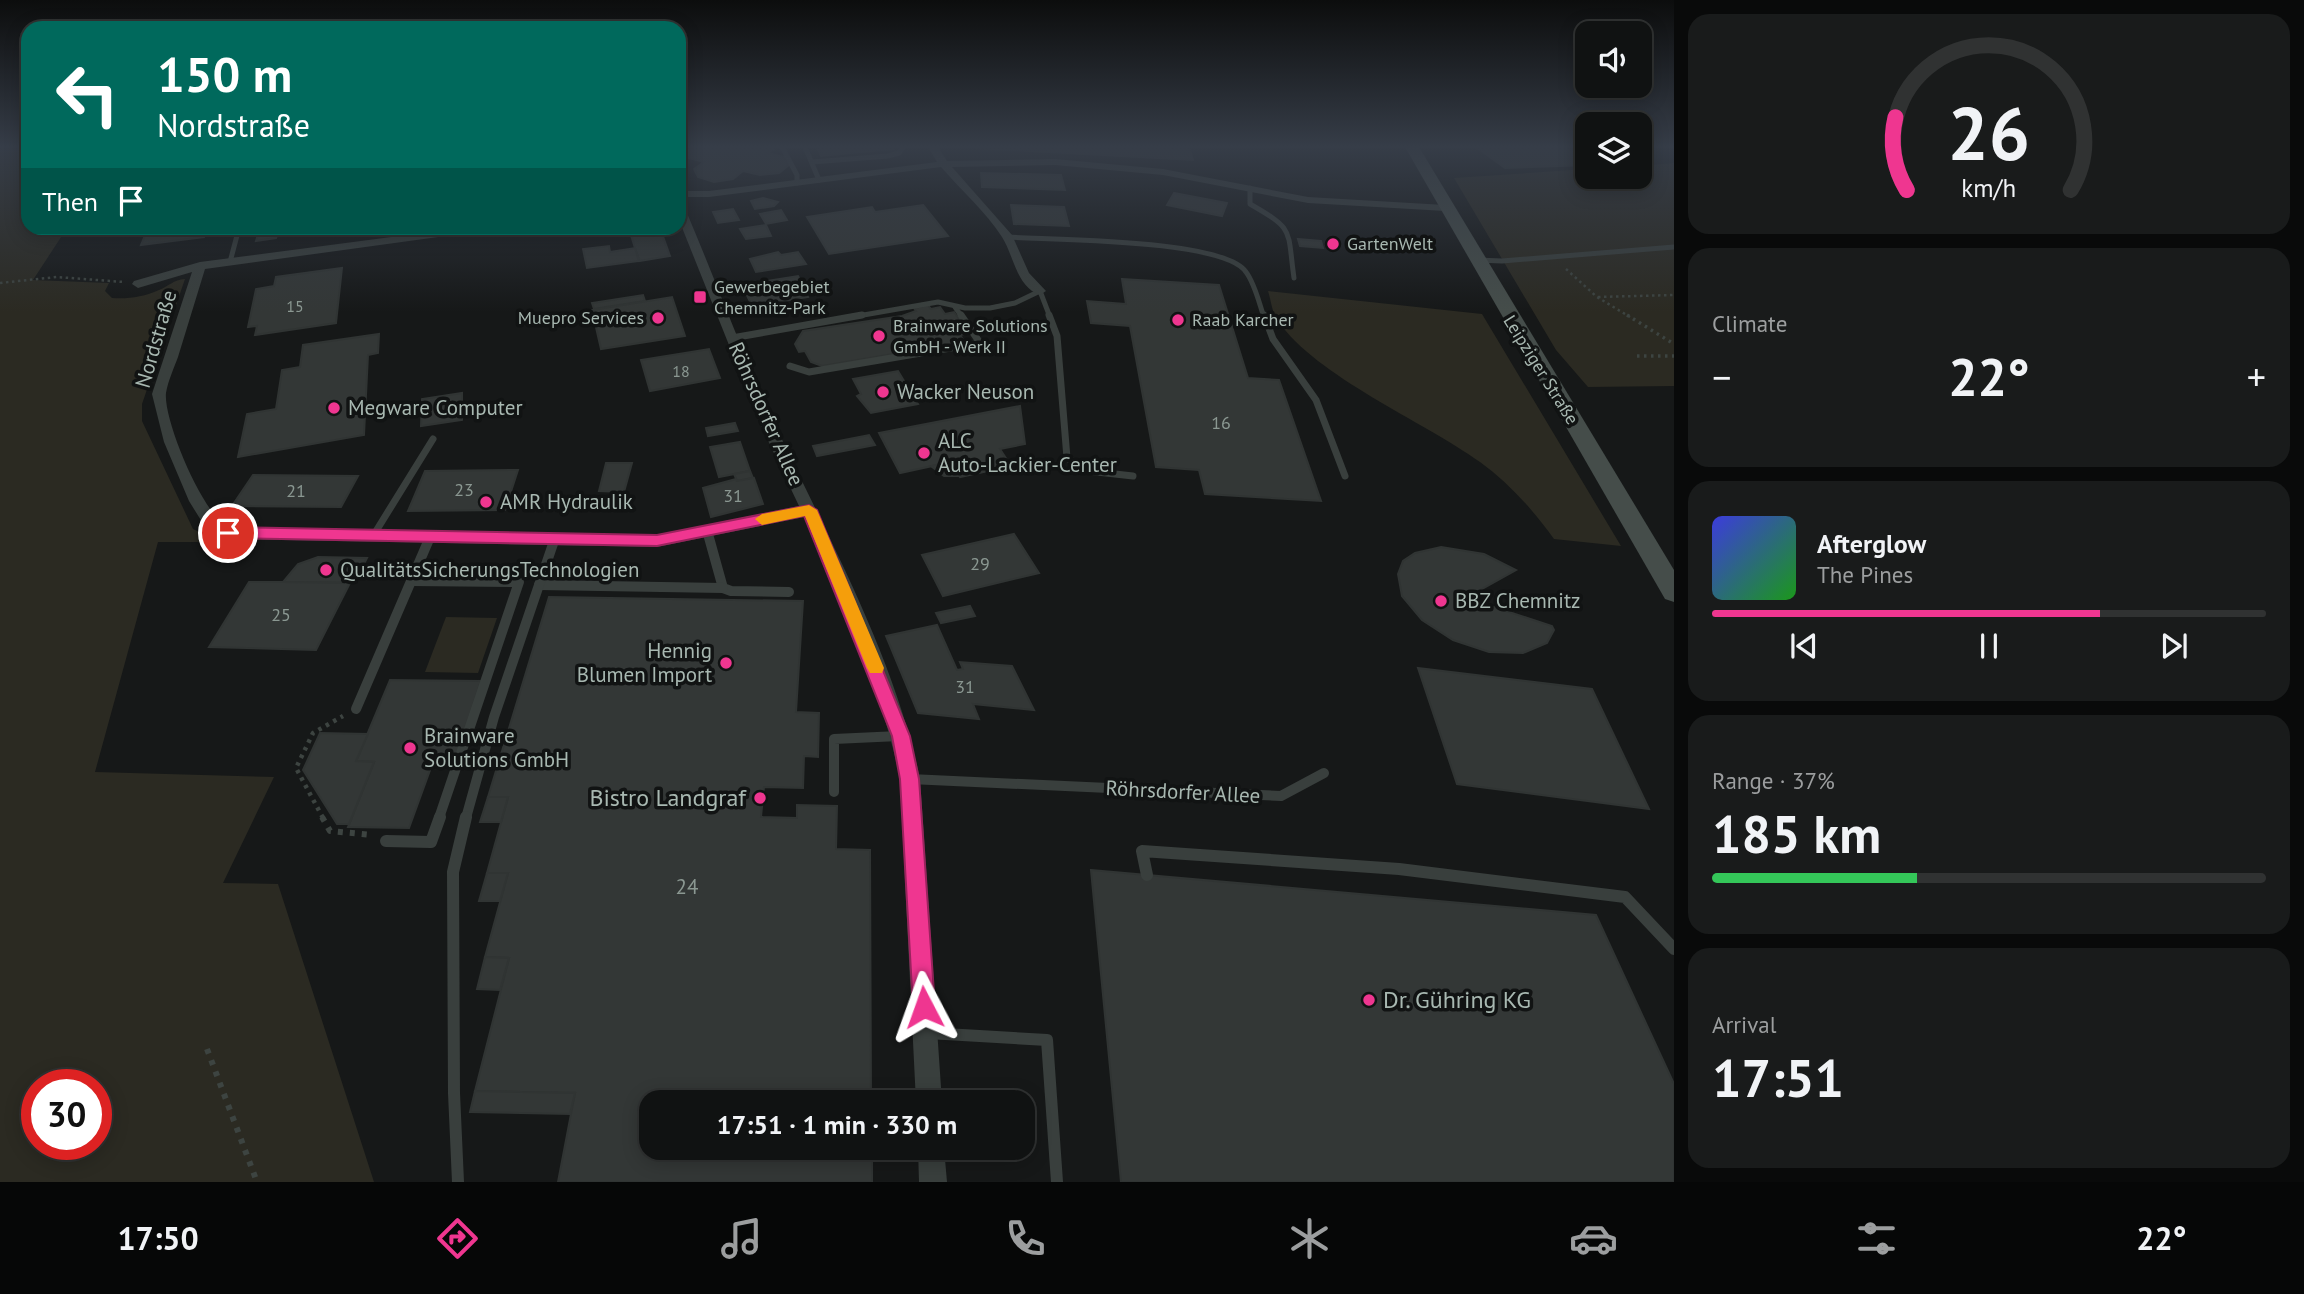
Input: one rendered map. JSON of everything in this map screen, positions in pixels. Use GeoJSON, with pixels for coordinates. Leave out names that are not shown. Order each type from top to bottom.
{"type":"FeatureCollection","features":[{"type":"Feature","properties":{"kind":"main road","name":"Leipziger Straße"},"geometry":{"type":"LineString","coordinates":[[1442,202],[1674,592]]}},
{"type":"Feature","properties":{"kind":"street"},"geometry":{"type":"LineString","coordinates":[[977,202],[1008,237],[1024,274],[1041,291]]}},
{"type":"Feature","properties":{"kind":"street"},"geometry":{"type":"LineString","coordinates":[[1328,202],[1445,208]]}},
{"type":"Feature","properties":{"kind":"street","name":"Röhrsdorfer Allee"},"geometry":{"type":"LineString","coordinates":[[686,216],[732,338],[809,510],[901,736],[910,779],[928,1090]]}},
{"type":"Feature","properties":{"kind":"street","name":"Nordstraße"},"geometry":{"type":"LineString","coordinates":[[138,284],[200,266],[430,235]]}},
{"type":"Feature","properties":{"kind":"street","name":"Nordstraße"},"geometry":{"type":"LineString","coordinates":[[200,266],[159,394],[162,418],[204,514],[215,528],[228,533],[657,541],[809,510]]}},
{"type":"Feature","properties":{"kind":"street"},"geometry":{"type":"LineString","coordinates":[[932,1160],[933,1182]]}},
{"type":"Feature","properties":{"kind":"lane"},"geometry":{"type":"LineString","coordinates":[[1250,202],[1282,222],[1287,229],[1294,278]]}},
{"type":"Feature","properties":{"kind":"lane"},"geometry":{"type":"LineString","coordinates":[[230,262],[237,235]]}},
{"type":"Feature","properties":{"kind":"lane"},"geometry":{"type":"LineString","coordinates":[[1008,237],[1195,248],[1234,261],[1246,271],[1273,339],[1316,400],[1345,476]]}},
{"type":"Feature","properties":{"kind":"lane"},"geometry":{"type":"LineString","coordinates":[[1475,260],[1674,247]]}},
{"type":"Feature","properties":{"kind":"lane"},"geometry":{"type":"LineString","coordinates":[[732,338],[938,302],[956,307],[996,310],[1017,305],[1041,291],[1057,335],[1067,458],[1077,467],[1133,476]]}},
{"type":"Feature","properties":{"kind":"lane"},"geometry":{"type":"LineString","coordinates":[[790,366],[809,372],[980,343],[956,307]]}},
{"type":"Feature","properties":{"kind":"lane"},"geometry":{"type":"LineString","coordinates":[[373,536],[433,439]]}},
{"type":"Feature","properties":{"kind":"lane"},"geometry":{"type":"LineString","coordinates":[[707,531],[723,588]]}},
{"type":"Feature","properties":{"kind":"lane"},"geometry":{"type":"LineString","coordinates":[[356,709],[430,537]]}},
{"type":"Feature","properties":{"kind":"lane"},"geometry":{"type":"LineString","coordinates":[[458,1182],[453,872],[464,814],[555,538]]}},
{"type":"Feature","properties":{"kind":"lane"},"geometry":{"type":"LineString","coordinates":[[386,841],[431,842],[519,582],[411,582]]}},
{"type":"Feature","properties":{"kind":"lane"},"geometry":{"type":"LineString","coordinates":[[539,585],[723,588],[731,592],[789,592]]}},
{"type":"Feature","properties":{"kind":"lane"},"geometry":{"type":"LineString","coordinates":[[834,792],[834,739],[901,736]]}},
{"type":"Feature","properties":{"kind":"lane","name":"Röhrsdorfer Allee"},"geometry":{"type":"LineString","coordinates":[[910,779],[1282,796],[1324,774]]}},
{"type":"Feature","properties":{"kind":"lane"},"geometry":{"type":"LineString","coordinates":[[1147,875],[1142,851],[1399,869],[1625,897],[1674,949]]}},
{"type":"Feature","properties":{"kind":"lane"},"geometry":{"type":"LineString","coordinates":[[926,1032],[1047,1040],[1057,1182]]}},
{"type":"Feature","properties":{"kind":"path"},"geometry":{"type":"LineString","coordinates":[[1552,257],[1597,297],[1674,345]]}},
{"type":"Feature","properties":{"kind":"path"},"geometry":{"type":"LineString","coordinates":[[0,284],[57,277],[138,284]]}},
{"type":"Feature","properties":{"kind":"path"},"geometry":{"type":"LineString","coordinates":[[1597,297],[1674,295]]}},
{"type":"Feature","properties":{"kind":"path"},"geometry":{"type":"LineString","coordinates":[[1637,356],[1674,356]]}},
{"type":"Feature","properties":{"kind":"path"},"geometry":{"type":"LineString","coordinates":[[356,709],[313,733],[296,768],[330,831],[370,834],[386,841]]}},
{"type":"Feature","properties":{"kind":"path"},"geometry":{"type":"LineString","coordinates":[[207,1049],[257,1182]]}},
{"type":"Feature","properties":{"kind":"shaded area"},"geometry":{"type":"Polygon","coordinates":[[[0,202],[21,202],[21,235],[62,235],[33,280],[109,283],[105,291],[112,298],[118,298],[148,294],[185,279],[142,404],[142,421],[193,529],[221,542],[158,542],[95,772],[274,777],[223,883],[278,884],[374,1182],[0,1182],[0,202]]]}},
{"type":"Feature","properties":{"kind":"shaded area"},"geometry":{"type":"Polygon","coordinates":[[[1468,202],[1674,202],[1674,386],[1588,387],[1556,350],[1468,202]]]}},
{"type":"Feature","properties":{"kind":"shaded area"},"geometry":{"type":"Polygon","coordinates":[[[1268,291],[1482,314],[1621,546],[1554,539],[1520,498],[1480,462],[1318,361],[1276,318],[1268,291]]]}},
{"type":"Feature","properties":{"kind":"shaded area"},"geometry":{"type":"Polygon","coordinates":[[[446,617],[497,618],[478,673],[425,672],[446,617]]]}},
{"type":"Feature","properties":{"kind":"building"},"geometry":{"type":"Polygon","coordinates":[[[752,202],[778,202],[774,206],[755,209],[752,202]]]}},
{"type":"Feature","properties":{"kind":"building"},"geometry":{"type":"Polygon","coordinates":[[[1169,202],[1227,203],[1222,216],[1167,205],[1169,202]]]}},
{"type":"Feature","properties":{"kind":"building"},"geometry":{"type":"Polygon","coordinates":[[[923,205],[948,236],[829,254],[807,217],[872,207],[875,212],[923,205]]]}},
{"type":"Feature","properties":{"kind":"building"},"geometry":{"type":"Polygon","coordinates":[[[1011,205],[1064,207],[1069,226],[1014,224],[1011,205]]]}},
{"type":"Feature","properties":{"kind":"building"},"geometry":{"type":"Polygon","coordinates":[[[733,209],[739,220],[718,223],[713,212],[733,209]]]}},
{"type":"Feature","properties":{"kind":"building"},"geometry":{"type":"Polygon","coordinates":[[[781,210],[787,220],[766,224],[760,214],[781,210]]]}},
{"type":"Feature","properties":{"kind":"building"},"geometry":{"type":"Polygon","coordinates":[[[766,225],[771,236],[746,239],[740,229],[766,225]]]}},
{"type":"Feature","properties":{"kind":"building"},"geometry":{"type":"Polygon","coordinates":[[[145,235],[204,235],[204,237],[141,245],[145,235]]]}},
{"type":"Feature","properties":{"kind":"building"},"geometry":{"type":"Polygon","coordinates":[[[258,235],[277,235],[276,238],[256,241],[258,235]]]}},
{"type":"Feature","properties":{"kind":"building"},"geometry":{"type":"Polygon","coordinates":[[[631,235],[662,235],[670,256],[639,261],[631,235]]]}},
{"type":"Feature","properties":{"kind":"building"},"geometry":{"type":"Polygon","coordinates":[[[1298,239],[1321,241],[1323,248],[1300,246],[1298,239]]]}},
{"type":"Feature","properties":{"kind":"building"},"geometry":{"type":"Polygon","coordinates":[[[1353,239],[1376,240],[1379,247],[1357,246],[1353,239]]]}},
{"type":"Feature","properties":{"kind":"building"},"geometry":{"type":"Polygon","coordinates":[[[609,246],[610,252],[635,248],[639,261],[587,268],[583,249],[609,246]]]}},
{"type":"Feature","properties":{"kind":"building"},"geometry":{"type":"Polygon","coordinates":[[[778,252],[781,255],[798,252],[806,264],[756,272],[750,259],[778,252]]]}},
{"type":"Feature","properties":{"kind":"building"},"geometry":{"type":"Polygon","coordinates":[[[342,268],[336,323],[255,335],[257,326],[248,327],[256,289],[274,286],[276,277],[342,268]]]}},
{"type":"Feature","properties":{"kind":"building"},"geometry":{"type":"Polygon","coordinates":[[[798,276],[808,297],[752,306],[742,285],[798,276]]]}},
{"type":"Feature","properties":{"kind":"building"},"geometry":{"type":"Polygon","coordinates":[[[1122,279],[1219,285],[1248,378],[1279,380],[1321,501],[1205,494],[1199,470],[1156,467],[1130,326],[1091,323],[1087,301],[1126,304],[1122,279]]]}},
{"type":"Feature","properties":{"kind":"building"},"geometry":{"type":"Polygon","coordinates":[[[643,295],[645,301],[594,309],[592,303],[643,295]]]}},
{"type":"Feature","properties":{"kind":"building"},"geometry":{"type":"Polygon","coordinates":[[[672,297],[685,336],[601,349],[592,310],[672,297]]]}},
{"type":"Feature","properties":{"kind":"building","name":"Brainware Solutions GmbH - Werk II"},"geometry":{"type":"Polygon","coordinates":[[[928,305],[931,309],[940,307],[945,314],[954,312],[969,333],[960,335],[965,342],[822,366],[811,362],[805,351],[799,352],[795,344],[803,331],[902,316],[916,311],[914,308],[928,305]]]}},
{"type":"Feature","properties":{"kind":"building"},"geometry":{"type":"Polygon","coordinates":[[[379,334],[378,353],[368,355],[364,435],[238,457],[247,414],[276,409],[282,370],[300,367],[303,345],[379,334]]]}},
{"type":"Feature","properties":{"kind":"building"},"geometry":{"type":"Polygon","coordinates":[[[709,349],[720,378],[650,391],[641,360],[709,349]]]}},
{"type":"Feature","properties":{"kind":"building"},"geometry":{"type":"Polygon","coordinates":[[[898,371],[918,404],[871,413],[857,396],[861,394],[853,379],[898,371]]]}},
{"type":"Feature","properties":{"kind":"building"},"geometry":{"type":"Polygon","coordinates":[[[462,393],[462,420],[421,426],[422,399],[462,393]]]}},
{"type":"Feature","properties":{"kind":"building"},"geometry":{"type":"Polygon","coordinates":[[[1020,406],[1025,444],[1000,449],[1011,466],[960,477],[951,462],[900,473],[879,433],[1020,406]]]}},
{"type":"Feature","properties":{"kind":"building"},"geometry":{"type":"Polygon","coordinates":[[[735,423],[738,431],[708,436],[706,428],[735,423]]]}},
{"type":"Feature","properties":{"kind":"building"},"geometry":{"type":"Polygon","coordinates":[[[869,435],[875,445],[817,456],[813,446],[869,435]]]}},
{"type":"Feature","properties":{"kind":"building"},"geometry":{"type":"Polygon","coordinates":[[[740,442],[750,471],[719,477],[710,447],[740,442]]]}},
{"type":"Feature","properties":{"kind":"building"},"geometry":{"type":"Polygon","coordinates":[[[951,462],[960,476],[944,476],[931,466],[951,462]]]}},
{"type":"Feature","properties":{"kind":"building"},"geometry":{"type":"Polygon","coordinates":[[[606,463],[632,463],[624,492],[599,491],[606,463]]]}},
{"type":"Feature","properties":{"kind":"building"},"geometry":{"type":"Polygon","coordinates":[[[518,470],[505,510],[408,511],[425,471],[518,470]]]}},
{"type":"Feature","properties":{"kind":"building"},"geometry":{"type":"Polygon","coordinates":[[[750,471],[753,478],[737,481],[734,474],[750,471]]]}},
{"type":"Feature","properties":{"kind":"building"},"geometry":{"type":"Polygon","coordinates":[[[253,475],[358,476],[341,507],[232,506],[253,475]]]}},
{"type":"Feature","properties":{"kind":"building"},"geometry":{"type":"Polygon","coordinates":[[[754,478],[763,504],[711,517],[703,488],[736,479],[754,478]]]}},
{"type":"Feature","properties":{"kind":"building"},"geometry":{"type":"Polygon","coordinates":[[[1014,534],[1039,573],[943,596],[922,555],[1014,534]]]}},
{"type":"Feature","properties":{"kind":"building","name":"BBZ Chemnitz"},"geometry":{"type":"Polygon","coordinates":[[[1441,547],[1484,554],[1516,570],[1466,598],[1552,626],[1554,630],[1547,643],[1523,653],[1489,652],[1453,640],[1422,620],[1402,596],[1398,574],[1403,561],[1415,553],[1441,547]]]}},
{"type":"Feature","properties":{"kind":"building","name":"QualitätsSicherungsTechnologien"},"geometry":{"type":"Polygon","coordinates":[[[318,557],[367,558],[354,583],[283,582],[298,564],[318,557]]]}},
{"type":"Feature","properties":{"kind":"building"},"geometry":{"type":"Polygon","coordinates":[[[249,582],[350,583],[316,650],[209,647],[249,582]]]}},
{"type":"Feature","properties":{"kind":"building"},"geometry":{"type":"Polygon","coordinates":[[[549,597],[803,601],[796,712],[819,713],[818,757],[804,756],[803,788],[764,787],[761,817],[797,818],[797,805],[837,806],[836,849],[870,850],[871,1090],[639,1090],[639,1160],[872,1160],[872,1182],[558,1182],[575,1093],[475,1091],[509,958],[485,957],[508,873],[487,873],[508,797],[488,797],[549,597]]]}},
{"type":"Feature","properties":{"kind":"building"},"geometry":{"type":"Polygon","coordinates":[[[970,606],[975,616],[941,623],[936,613],[970,606]]]}},
{"type":"Feature","properties":{"kind":"building"},"geometry":{"type":"Polygon","coordinates":[[[937,625],[957,670],[963,669],[960,662],[1012,666],[1034,710],[973,704],[979,719],[918,713],[886,636],[937,625]]]}},
{"type":"Feature","properties":{"kind":"building"},"geometry":{"type":"Polygon","coordinates":[[[1418,668],[1592,689],[1649,809],[1457,784],[1418,668]]]}},
{"type":"Feature","properties":{"kind":"building","name":"Brainware Solutions GmbH"},"geometry":{"type":"Polygon","coordinates":[[[390,680],[481,681],[454,763],[433,762],[409,828],[348,827],[374,762],[356,761],[390,680]]]}},
{"type":"Feature","properties":{"kind":"building"},"geometry":{"type":"Polygon","coordinates":[[[320,733],[368,734],[356,761],[374,762],[349,824],[337,824],[303,770],[320,733]]]}},
{"type":"Feature","properties":{"kind":"building"},"geometry":{"type":"Polygon","coordinates":[[[488,797],[508,797],[501,822],[480,822],[488,797]]]}},
{"type":"Feature","properties":{"kind":"building","name":"Dr. Gühring KG"},"geometry":{"type":"Polygon","coordinates":[[[1091,870],[1596,915],[1674,1084],[1674,1182],[1121,1182],[1091,870]]]}},
{"type":"Feature","properties":{"kind":"building"},"geometry":{"type":"Polygon","coordinates":[[[487,873],[508,873],[500,901],[479,901],[487,873]]]}},
{"type":"Feature","properties":{"kind":"building"},"geometry":{"type":"Polygon","coordinates":[[[485,957],[509,958],[500,990],[477,989],[485,957]]]}},
{"type":"Feature","properties":{"kind":"building"},"geometry":{"type":"Polygon","coordinates":[[[475,1091],[575,1093],[570,1114],[470,1112],[475,1091]]]}},
{"type":"Feature","properties":{"kind":"slow traffic"},"geometry":{"type":"LineString","coordinates":[[762,519],[809,510],[827,547],[876,668]]}},
{"type":"Feature","properties":{"kind":"place","name":"GartenWelt"},"geometry":{"type":"Point","coordinates":[1333,244]}},
{"type":"Feature","properties":{"kind":"place","name":"Gewerbegebiet Chemnitz-Park"},"geometry":{"type":"Point","coordinates":[700,297]}},
{"type":"Feature","properties":{"kind":"place","name":"Muepro Services"},"geometry":{"type":"Point","coordinates":[658,318]}},
{"type":"Feature","properties":{"kind":"place","name":"Raab Karcher"},"geometry":{"type":"Point","coordinates":[1178,320]}},
{"type":"Feature","properties":{"kind":"place","name":"Brainware Solutions GmbH - Werk II"},"geometry":{"type":"Point","coordinates":[879,336]}},
{"type":"Feature","properties":{"kind":"place","name":"Wacker Neuson"},"geometry":{"type":"Point","coordinates":[883,392]}},
{"type":"Feature","properties":{"kind":"place","name":"Megware Computer"},"geometry":{"type":"Point","coordinates":[334,408]}},
{"type":"Feature","properties":{"kind":"place","name":"ALC Auto-Lackier-Center"},"geometry":{"type":"Point","coordinates":[924,453]}},
{"type":"Feature","properties":{"kind":"place","name":"AMR Hydraulik"},"geometry":{"type":"Point","coordinates":[486,502]}},
{"type":"Feature","properties":{"kind":"place","name":"QualitätsSicherungsTechnologien"},"geometry":{"type":"Point","coordinates":[326,570]}},
{"type":"Feature","properties":{"kind":"place","name":"BBZ Chemnitz"},"geometry":{"type":"Point","coordinates":[1441,601]}},
{"type":"Feature","properties":{"kind":"place","name":"Hennig Blumen Import"},"geometry":{"type":"Point","coordinates":[726,663]}},
{"type":"Feature","properties":{"kind":"place","name":"Brainware Solutions GmbH"},"geometry":{"type":"Point","coordinates":[410,748]}},
{"type":"Feature","properties":{"kind":"place","name":"Bistro Landgraf"},"geometry":{"type":"Point","coordinates":[760,798]}},
{"type":"Feature","properties":{"kind":"place","name":"Dr. Gühring KG"},"geometry":{"type":"Point","coordinates":[1369,1000]}},
{"type":"Feature","properties":{"kind":"route"},"geometry":{"type":"LineString","coordinates":[[228,533],[657,541],[809,510],[827,547],[901,736],[910,779],[924,1007]]}}]}
